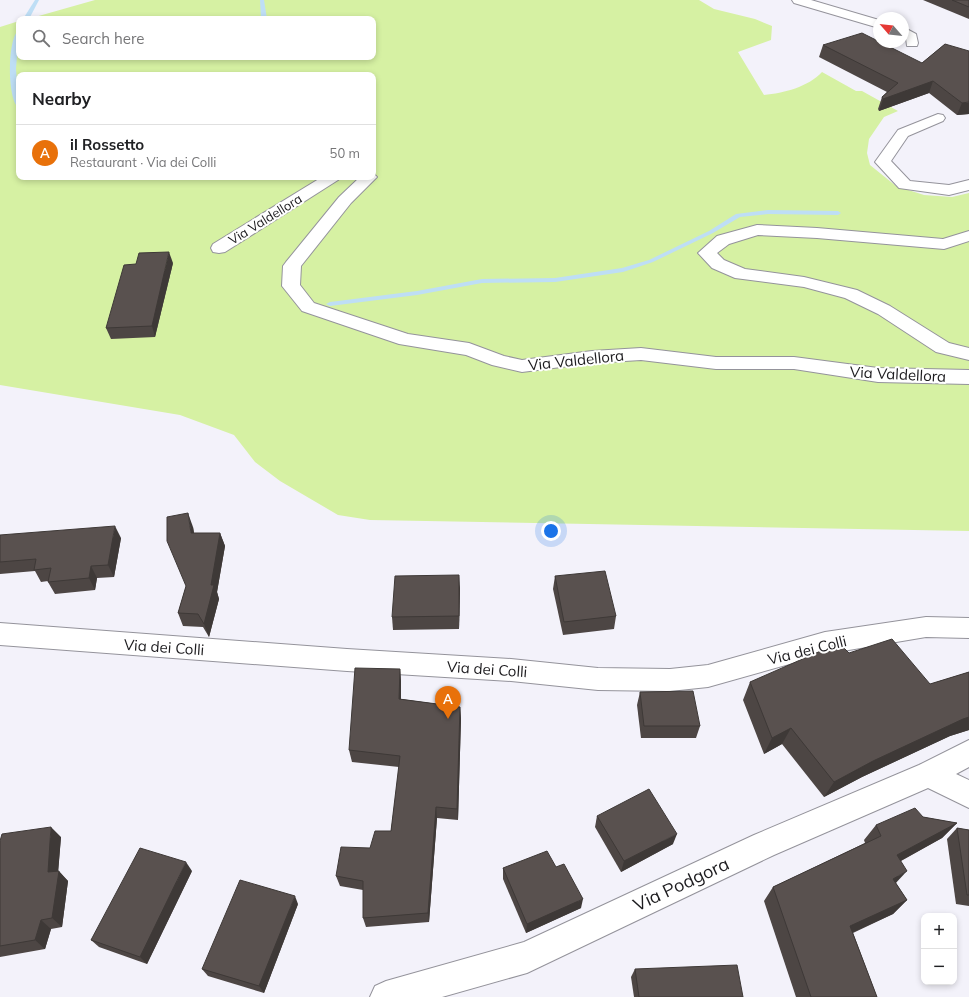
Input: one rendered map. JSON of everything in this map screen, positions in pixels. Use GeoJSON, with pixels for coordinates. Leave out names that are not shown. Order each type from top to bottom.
{"type":"FeatureCollection","features":[{"type":"Feature","properties":{"kind":"street"},"geometry":{"type":"LineString","coordinates":[[798,0],[873,22]]}},
{"type":"Feature","properties":{"kind":"street"},"geometry":{"type":"LineString","coordinates":[[909,35],[912,37],[912,43]]}},
{"type":"Feature","properties":{"kind":"street"},"geometry":{"type":"LineString","coordinates":[[938,118],[903,133],[883,162],[905,185],[949,190],[969,185]]}},
{"type":"Feature","properties":{"kind":"street","name":"Via Valdellora"},"geometry":{"type":"LineString","coordinates":[[219,248],[327,180]]}},
{"type":"Feature","properties":{"kind":"street","name":"Via Valdellora"},"geometry":{"type":"LineString","coordinates":[[367,180],[345,200],[292,266],[291,286],[308,307],[406,340],[469,349],[498,361],[522,366],[592,357],[641,354],[716,363],[767,362],[794,364],[878,375],[969,377]]}},
{"type":"Feature","properties":{"kind":"street","name":"Via Valdellora"},"geometry":{"type":"LineString","coordinates":[[969,236],[944,244],[817,233],[757,230],[723,240],[707,253],[718,264],[741,274],[804,282],[851,294],[884,310],[943,348],[969,354]]}},
{"type":"Feature","properties":{"kind":"street","name":"Via dei Colli"},"geometry":{"type":"LineString","coordinates":[[0,634],[332,659],[511,670],[598,679],[670,680],[708,676],[825,643],[926,627],[969,628]]}},
{"type":"Feature","properties":{"kind":"street","name":"Via Podgora"},"geometry":{"type":"LineString","coordinates":[[386,997],[527,957],[764,845],[929,774],[969,753]]}},
{"type":"Feature","properties":{"kind":"street"},"geometry":{"type":"LineString","coordinates":[[929,774],[969,795]]}},
{"type":"Feature","properties":{"kind":"green space"},"geometry":{"type":"Polygon","coordinates":[[[95,0],[699,0],[714,9],[755,19],[772,26],[771,40],[738,52],[764,95],[780,93],[803,85],[810,82],[822,72],[856,91],[862,91],[898,111],[884,117],[869,139],[867,153],[870,165],[896,186],[924,195],[952,197],[969,193],[969,531],[370,520],[338,515],[280,481],[255,462],[234,435],[180,415],[0,385],[0,27],[16,22],[16,60],[376,60],[376,16],[39,16],[95,0]]]}},
{"type":"Feature","properties":{"kind":"building"},"geometry":{"type":"Polygon","coordinates":[[[952,0],[969,0],[969,7],[952,0]]]}},
{"type":"Feature","properties":{"kind":"building"},"geometry":{"type":"Polygon","coordinates":[[[862,33],[873,38],[873,48],[892,48],[922,63],[945,44],[969,51],[969,102],[962,103],[933,81],[883,99],[882,97],[898,83],[823,45],[862,33]]]}},
{"type":"Feature","properties":{"kind":"building"},"geometry":{"type":"Polygon","coordinates":[[[169,252],[152,326],[106,328],[124,265],[136,264],[139,253],[169,252]]]}},
{"type":"Feature","properties":{"kind":"building"},"geometry":{"type":"Polygon","coordinates":[[[188,513],[191,533],[220,533],[211,585],[214,585],[204,624],[198,614],[178,613],[186,586],[167,541],[167,517],[188,513]]]}},
{"type":"Feature","properties":{"kind":"building"},"geometry":{"type":"Polygon","coordinates":[[[115,526],[108,565],[91,566],[89,578],[48,582],[51,568],[34,570],[36,559],[0,562],[0,535],[115,526]]]}},
{"type":"Feature","properties":{"kind":"building"},"geometry":{"type":"Polygon","coordinates":[[[605,571],[616,616],[564,622],[555,576],[605,571]]]}},
{"type":"Feature","properties":{"kind":"building"},"geometry":{"type":"Polygon","coordinates":[[[459,575],[459,616],[392,617],[395,576],[459,575]]]}},
{"type":"Feature","properties":{"kind":"building"},"geometry":{"type":"Polygon","coordinates":[[[892,639],[930,684],[969,672],[969,717],[873,761],[834,782],[791,728],[772,738],[750,682],[839,643],[849,653],[892,639]]]}},
{"type":"Feature","properties":{"kind":"building"},"geometry":{"type":"Polygon","coordinates":[[[355,668],[400,669],[399,699],[460,707],[457,809],[436,807],[428,913],[363,918],[363,881],[336,876],[341,847],[370,848],[375,831],[391,831],[400,756],[349,750],[355,668]]]}},
{"type":"Feature","properties":{"kind":"building"},"geometry":{"type":"Polygon","coordinates":[[[693,691],[700,726],[644,726],[640,692],[693,691]]]}},
{"type":"Feature","properties":{"kind":"building"},"geometry":{"type":"Polygon","coordinates":[[[649,789],[677,834],[624,861],[597,816],[649,789]]]}},
{"type":"Feature","properties":{"kind":"building"},"geometry":{"type":"Polygon","coordinates":[[[915,808],[923,817],[957,823],[897,855],[907,871],[893,879],[907,900],[850,926],[877,997],[811,997],[773,887],[881,836],[876,825],[915,808]]]}},
{"type":"Feature","properties":{"kind":"building"},"geometry":{"type":"Polygon","coordinates":[[[51,827],[48,872],[59,871],[52,918],[41,920],[35,940],[0,946],[0,841],[2,834],[51,827]]]}},
{"type":"Feature","properties":{"kind":"building"},"geometry":{"type":"Polygon","coordinates":[[[957,828],[969,830],[969,895],[967,895],[957,828]]]}},
{"type":"Feature","properties":{"kind":"building"},"geometry":{"type":"Polygon","coordinates":[[[140,848],[186,862],[140,957],[91,940],[140,848]]]}},
{"type":"Feature","properties":{"kind":"building"},"geometry":{"type":"Polygon","coordinates":[[[547,851],[556,867],[564,864],[583,899],[527,924],[503,868],[547,851]]]}},
{"type":"Feature","properties":{"kind":"building"},"geometry":{"type":"Polygon","coordinates":[[[240,880],[295,896],[259,986],[202,969],[240,880]]]}},
{"type":"Feature","properties":{"kind":"building"},"geometry":{"type":"Polygon","coordinates":[[[737,965],[743,997],[639,997],[635,969],[737,965]]]}},
{"type":"Feature","properties":{"kind":"waterway"},"geometry":{"type":"LineString","coordinates":[[28,16],[37,0]]}},
{"type":"Feature","properties":{"kind":"waterway"},"geometry":{"type":"LineString","coordinates":[[262,0],[264,16]]}},
{"type":"Feature","properties":{"kind":"waterway"},"geometry":{"type":"LineString","coordinates":[[16,39],[13,58],[13,80],[16,99]]}},
{"type":"Feature","properties":{"kind":"waterway"},"geometry":{"type":"LineString","coordinates":[[330,304],[417,293],[482,281],[555,280],[623,270],[651,261],[711,232],[738,215],[768,212],[838,213]]}},
{"type":"Feature","properties":{"kind":"place","name":"il Rossetto"},"geometry":{"type":"Point","coordinates":[448,719]}}]}
